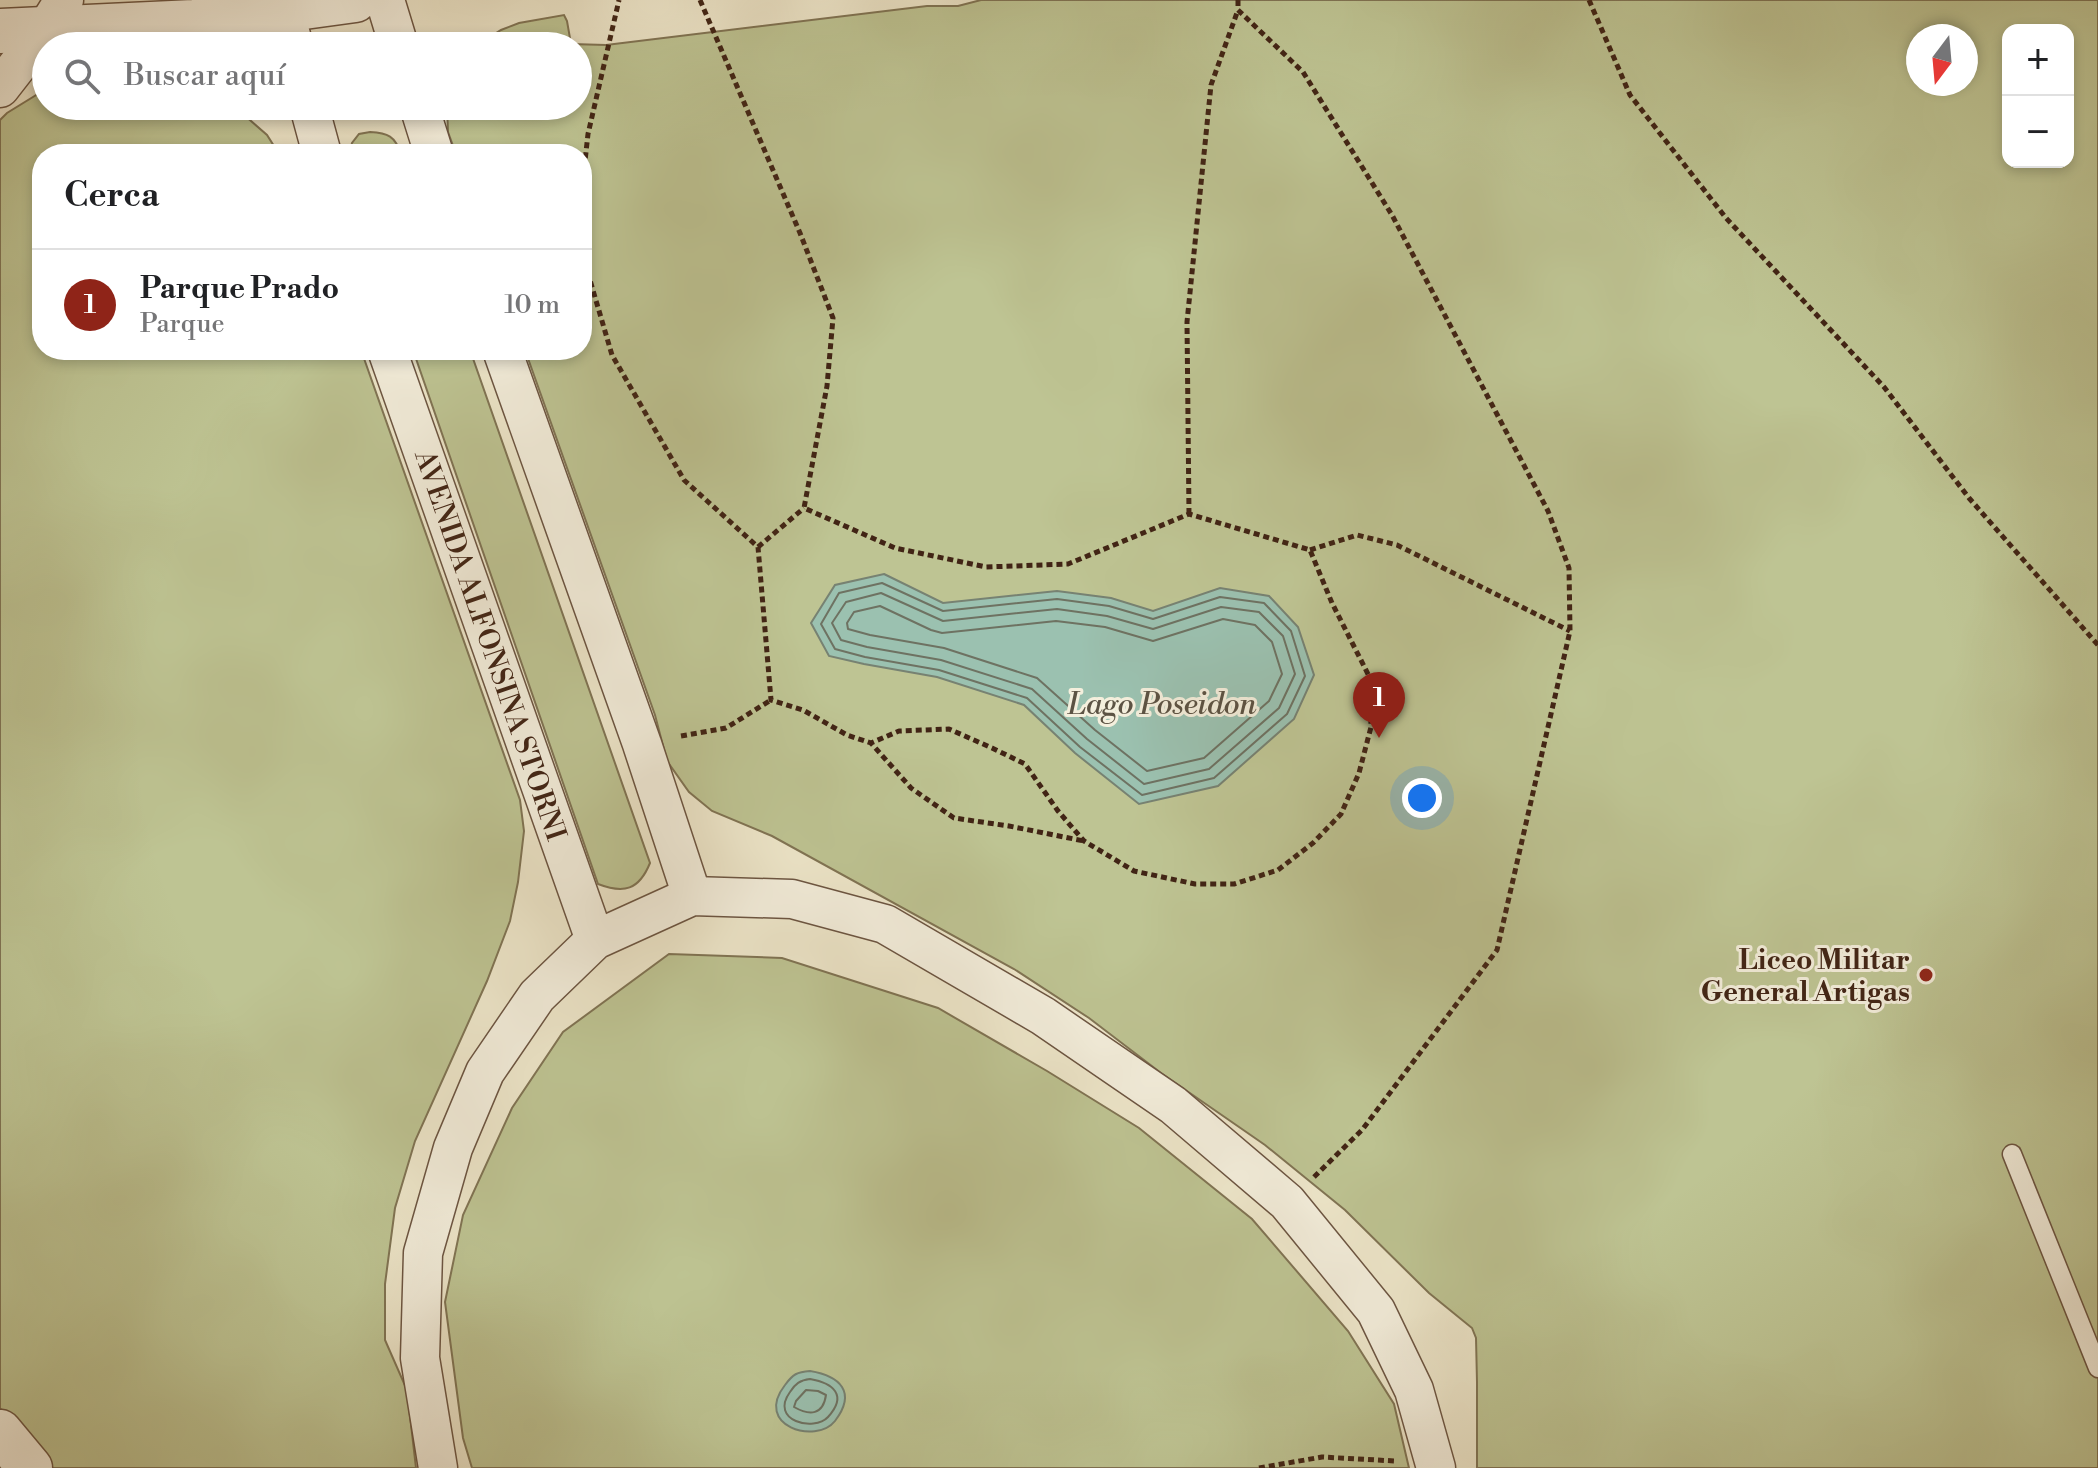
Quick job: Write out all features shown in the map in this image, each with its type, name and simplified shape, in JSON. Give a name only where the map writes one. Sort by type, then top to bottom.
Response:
[{"type":"street","points":[[0,31],[55,14],[194,22],[286,19],[355,0]]},
{"type":"street","points":[[385,0],[395,32]]},
{"type":"street","points":[[42,32],[55,14]]},
{"type":"street","points":[[0,88],[32,45]]},
{"type":"street","points":[[313,120],[319,144]]},
{"type":"street","points":[[423,120],[431,144]]},
{"type":"street","name":"AVENIDA ALFONSINA STORNI","points":[[391,360],[595,940]]},
{"type":"street","points":[[506,360],[642,744],[692,896]]},
{"type":"street","points":[[438,1468],[420,1358],[423,1253],[453,1148],[485,1072],[537,996],[595,940],[692,896],[792,899],[885,924],[1043,1016],[1173,1105],[1287,1202],[1376,1311],[1414,1390],[1436,1465]]},
{"type":"street","points":[[0,1432],[30,1468]]},
{"type":"lane","points":[[2012,1154],[2098,1368]]},
{"type":"path","points":[[592,117],[619,0]]},
{"type":"path","points":[[700,0],[833,318],[827,386],[804,508],[758,547]]},
{"type":"path","points":[[1189,514],[1187,322],[1211,85],[1238,10],[1238,0]]},
{"type":"path","points":[[1589,0],[1630,95],[1726,218],[1884,387],[1969,498],[2098,645]]},
{"type":"path","points":[[1238,10],[1303,72],[1392,215],[1548,511],[1569,568],[1570,631],[1497,950],[1362,1130],[1287,1202]]},
{"type":"path","points":[[587,144],[591,120]]},
{"type":"path","points":[[592,287],[612,355],[684,480],[758,547],[771,700]]},
{"type":"path","points":[[804,508],[895,548],[986,567],[1068,564],[1189,514],[1310,550],[1357,535],[1397,545],[1570,631]]},
{"type":"path","points":[[871,743],[899,731],[949,729],[1025,764],[1084,841],[1134,871],[1195,884],[1234,884],[1278,870],[1313,843],[1341,814],[1359,773],[1371,727],[1370,678],[1332,603],[1310,550]]},
{"type":"path","points":[[642,744],[726,728],[771,700],[803,710],[847,735],[871,743],[911,788],[954,818],[1084,841]]},
{"type":"path","points":[[1259,1468],[1322,1457],[1436,1465]]},
{"type":"shaded area","points":[[981,0],[2098,0],[2098,1468],[1477,1468],[1476,1338],[1472,1328],[1429,1293],[1345,1210],[1265,1145],[1161,1073],[1089,1018],[1014,969],[772,836],[712,811],[689,792],[667,761],[655,715],[529,360],[592,360],[592,144],[452,144],[448,132],[448,120],[592,120],[592,45],[927,6],[958,6]]},
{"type":"shaded area","points":[[564,15],[569,32],[498,32],[519,23]]},
{"type":"shaded area","points":[[32,98],[32,120],[250,120],[267,135],[273,144],[32,144],[32,360],[365,360],[520,800],[524,831],[510,921],[487,981],[415,1141],[395,1208],[385,1284],[385,1340],[407,1390],[416,1468],[48,1468],[0,1408],[0,120]]},
{"type":"shaded area","points":[[382,133],[396,144],[352,144],[359,134]]},
{"type":"shaded area","points":[[416,360],[474,360],[650,863],[641,879],[630,887],[616,889],[598,884]]},
{"type":"shaded area","points":[[669,954],[782,958],[938,1008],[1139,1128],[1252,1219],[1348,1331],[1394,1404],[1409,1468],[472,1468],[463,1438],[445,1302],[463,1215],[512,1108],[563,1032]]},
{"type":"water","name":"Lago Poseidon","points":[[884,574],[943,603],[1057,591],[1111,598],[1153,611],[1220,588],[1269,596],[1298,627],[1314,675],[1294,719],[1218,786],[1139,804],[1075,753],[1024,705],[937,677],[829,656],[811,623],[835,585]]},
{"type":"water","points":[[810,1371],[837,1381],[845,1394],[845,1402],[835,1421],[826,1428],[802,1431],[782,1421],[777,1411],[777,1399],[793,1376]]},
{"type":"place","name":"Parque Prado","points":[[1379,738]]},
{"type":"place","name":"Liceo Militar General Artigas","points":[[1926,975]]}]
